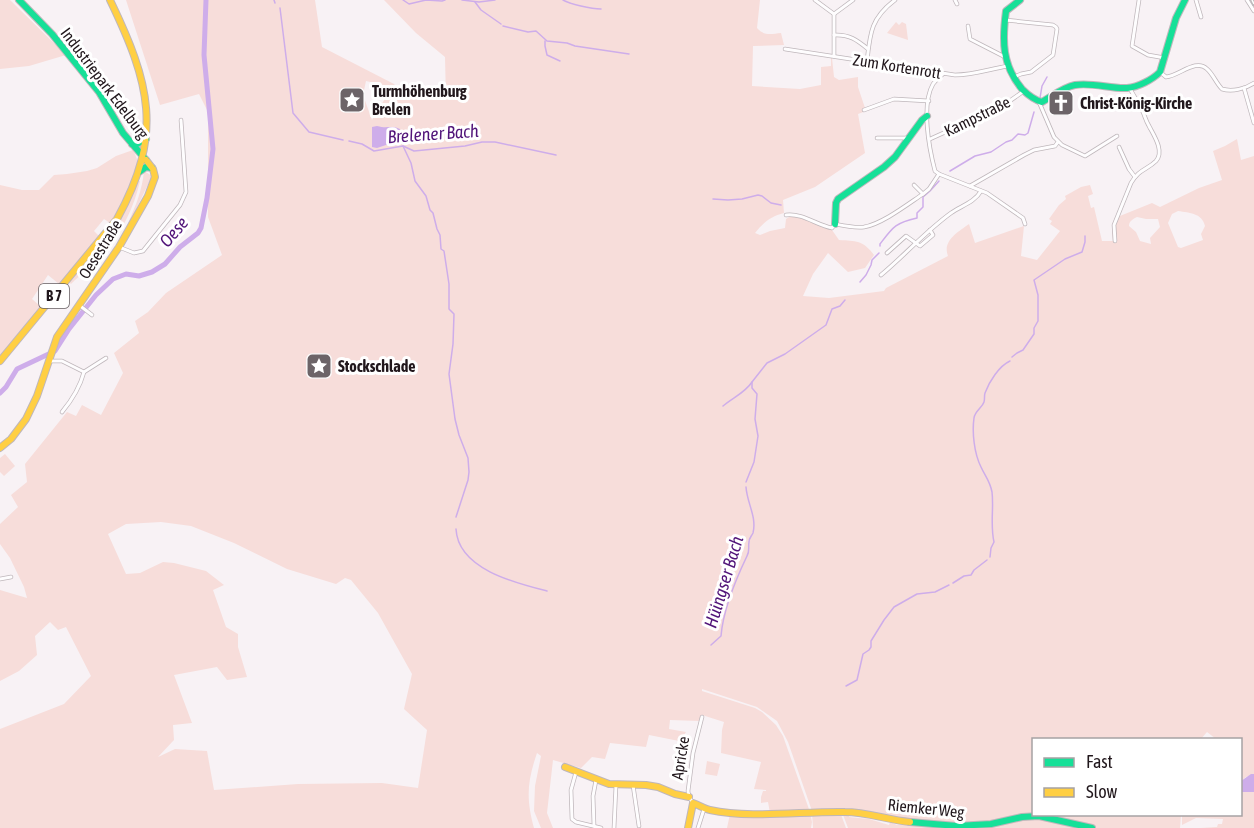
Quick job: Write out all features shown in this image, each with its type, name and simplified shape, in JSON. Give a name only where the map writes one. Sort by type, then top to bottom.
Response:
[{"type":"street","name":"Industriepark Edelburg","points":[[19,0],[62,45],[99,92],[123,133],[143,156]]},
{"type":"street","name":"B 7","points":[[0,361],[117,219],[131,195],[139,172],[147,139],[148,109],[136,57],[110,0]]},
{"type":"street","points":[[815,0],[834,15]]},
{"type":"street","points":[[834,15],[852,0]]},
{"type":"street","points":[[867,61],[870,34],[875,21],[895,0]]},
{"type":"street","points":[[1020,0],[1006,11],[1005,57],[1014,77],[1024,91],[1039,102],[1072,85],[1129,87],[1148,81],[1160,72],[1176,18],[1185,0]]},
{"type":"street","points":[[1139,0],[1132,46],[1148,55],[1165,58]]},
{"type":"street","points":[[1196,0],[1201,17]]},
{"type":"street","points":[[1246,0],[1254,11]]},
{"type":"street","points":[[834,15],[834,56]]},
{"type":"street","points":[[1005,20],[1053,25],[1057,29],[1053,56],[1031,72],[1014,77]]},
{"type":"street","points":[[968,26],[970,39],[1005,57]]},
{"type":"street","points":[[834,35],[852,37],[868,49]]},
{"type":"street","name":"Zum Kortenrott","points":[[785,49],[943,74],[968,75],[986,69],[1008,66]]},
{"type":"street","points":[[1160,72],[1166,77],[1172,76],[1195,65],[1201,65],[1209,71],[1222,89],[1244,88],[1254,82]]},
{"type":"street","points":[[943,74],[934,84],[927,116],[934,169],[939,174],[981,191],[1012,209],[1023,218],[1025,224]]},
{"type":"street","points":[[1115,241],[1114,225],[1135,177],[1156,160],[1159,153],[1154,133],[1129,87]]},
{"type":"street","points":[[1244,88],[1254,123]]},
{"type":"street","name":"Kampstraße","points":[[929,140],[1001,107],[1024,91]]},
{"type":"street","points":[[864,110],[894,99],[929,101]]},
{"type":"street","points":[[1039,102],[1045,120],[1058,142],[1085,156],[1117,136]]},
{"type":"street","points":[[835,224],[838,199],[896,157],[927,116]]},
{"type":"street","points":[[119,247],[134,253],[142,251],[180,205],[186,192],[181,120]]},
{"type":"street","points":[[877,138],[909,138]]},
{"type":"street","points":[[132,144],[147,139]]},
{"type":"street","points":[[970,186],[1034,150],[1055,146],[1058,142]]},
{"type":"street","points":[[1119,147],[1135,177]]},
{"type":"street","points":[[143,156],[152,168]]},
{"type":"street","points":[[139,172],[146,167],[152,168]]},
{"type":"street","name":"Oesestraße","points":[[0,448],[11,439],[26,418],[37,396],[57,337],[83,308],[92,287],[119,247],[152,188],[155,177],[152,168]]},
{"type":"street","points":[[786,215],[811,219],[828,227],[834,227],[835,224],[856,228],[866,227],[876,224],[923,194],[939,174]]},
{"type":"street","points":[[914,185],[923,194]]},
{"type":"street","points":[[881,275],[930,230],[952,212],[975,198],[981,191]]},
{"type":"street","points":[[887,253],[906,236],[916,244]]},
{"type":"street","points":[[83,308],[92,315]]},
{"type":"street","points":[[50,355],[84,372]]},
{"type":"street","points":[[62,412],[81,383],[84,372],[106,358]]},
{"type":"street","points":[[0,579],[11,577]]},
{"type":"street","name":"Apricke","points":[[688,828],[692,759],[702,717]]},
{"type":"street","points":[[565,767],[596,780],[616,785],[658,787],[691,800]]},
{"type":"street","points":[[576,772],[571,790],[573,821],[602,828]]},
{"type":"street","points":[[594,826],[593,796],[596,780]]},
{"type":"street","points":[[614,828],[616,785]]},
{"type":"street","points":[[633,785],[639,826]]},
{"type":"street","name":"Apricke","points":[[691,800],[704,809],[756,815]]},
{"type":"street","points":[[698,828],[704,809]]},
{"type":"street","name":"Riemker Weg","points":[[756,815],[848,812],[896,821],[965,826],[1039,816],[1092,828]]},
{"type":"shaded area","points":[[0,0],[10,0],[66,55],[29,66],[0,69]]},
{"type":"shaded area","points":[[126,0],[315,0],[322,47],[394,84],[398,89],[446,100],[445,57],[416,33],[384,0],[760,0],[757,28],[765,33],[781,33],[784,45],[753,46],[752,86],[800,89],[821,85],[821,67],[831,66],[832,58],[834,77],[839,80],[858,77],[858,87],[866,111],[858,114],[865,153],[815,187],[783,200],[784,213],[768,220],[755,233],[760,235],[785,228],[786,219],[791,216],[811,220],[832,230],[839,240],[855,241],[866,246],[874,255],[865,268],[848,272],[828,253],[813,274],[803,296],[829,298],[884,291],[948,256],[949,241],[969,224],[975,243],[1024,226],[1021,256],[1037,260],[1060,231],[1050,224],[1052,221],[1049,219],[1066,199],[1065,196],[1090,185],[1093,194],[1088,196],[1091,208],[1094,207],[1102,241],[1113,241],[1112,228],[1115,218],[1152,203],[1160,207],[1199,188],[1222,180],[1213,151],[1237,139],[1241,160],[1254,156],[1254,774],[1242,780],[1242,738],[1215,738],[1207,732],[1202,738],[1032,738],[1032,816],[1046,816],[972,825],[897,821],[860,811],[812,811],[788,742],[777,721],[757,707],[702,689],[702,691],[755,708],[776,725],[783,736],[810,812],[770,813],[768,802],[761,803],[763,791],[766,790],[754,789],[761,762],[721,753],[724,722],[702,715],[699,721],[670,720],[669,729],[686,732],[681,735],[679,741],[649,735],[646,747],[610,743],[605,759],[592,757],[581,768],[553,760],[547,813],[553,828],[541,828],[534,811],[535,786],[541,756],[537,753],[529,790],[534,828],[0,828],[0,729],[64,704],[91,676],[66,627],[58,630],[50,622],[35,636],[37,655],[19,671],[0,681],[0,590],[27,598],[10,558],[0,544],[0,524],[18,507],[11,495],[27,482],[25,464],[67,412],[76,416],[82,405],[101,415],[123,373],[114,353],[139,333],[135,321],[148,312],[166,293],[222,255],[208,217],[208,112],[199,94],[160,105]],"holes":[[[366,81],[392,87],[372,120],[363,95]],[[1178,211],[1195,214],[1201,218],[1205,226],[1201,234],[1203,240],[1178,247],[1168,223],[1172,214]],[[1137,217],[1158,219],[1160,227],[1150,238],[1151,244],[1140,241],[1136,232],[1129,226],[1130,221]],[[161,522],[191,526],[234,543],[287,569],[336,584],[345,578],[351,580],[378,613],[412,674],[404,709],[427,730],[418,788],[382,783],[298,784],[214,790],[207,751],[175,749],[158,757],[174,740],[173,725],[192,723],[174,675],[217,667],[227,680],[247,677],[238,647],[238,634],[226,627],[213,590],[224,585],[206,571],[174,563],[163,562],[140,573],[126,574],[108,534],[126,524]]]},
{"type":"shaded area","points":[[896,22],[899,25],[902,22],[906,24],[908,40],[887,33]]},
{"type":"shaded area","points":[[372,127],[400,129],[398,141],[377,148],[372,147]]},
{"type":"shaded area","points":[[133,150],[138,163],[137,170],[132,186],[119,210],[110,223],[104,219],[94,231],[99,236],[59,284],[48,275],[32,299],[40,306],[0,356],[0,185],[22,190],[39,190],[54,175],[97,168],[116,156]]},
{"type":"shaded area","points":[[144,171],[152,176],[129,224],[140,191]]},
{"type":"shaded area","points":[[139,181],[130,211],[121,229],[109,247],[71,284],[69,282],[117,222]]},
{"type":"shaded area","points":[[5,454],[15,466],[4,476],[0,472],[0,458]]},
{"type":"shaded area","points":[[707,761],[720,764],[717,776],[705,774]]},
{"type":"shaded area","points":[[1254,774],[1254,792],[1242,792],[1242,780]]},
{"type":"shaded area","points":[[1242,792],[1254,792],[1254,828],[1201,828],[1217,827],[1218,824],[1222,824],[1223,819],[1196,818],[1182,825],[1182,816],[1242,816]]},
{"type":"shaded area","points":[[840,812],[846,828],[813,828],[812,813],[836,815]]},
{"type":"shaded area","points":[[842,812],[848,812],[849,817],[869,819],[889,825],[890,822],[897,825],[909,823],[962,827],[1033,816],[1089,828],[848,828]]},
{"type":"shaded area","points":[[810,813],[811,828],[727,828],[730,814]]},
{"type":"shaded area","points":[[1046,816],[1181,816],[1180,828],[1094,828]]},
{"type":"waterway","name":"Oese","points":[[0,393],[17,369],[55,351],[96,295],[113,279],[126,274],[139,276],[152,272],[165,264],[201,228],[213,149],[204,55],[206,0]]},
{"type":"waterway","points":[[403,0],[409,4],[426,0],[445,0]]},
{"type":"waterway","points":[[462,0],[479,2],[495,0]]},
{"type":"waterway","points":[[563,0],[601,9]]},
{"type":"waterway","points":[[475,2],[481,10],[501,24]]},
{"type":"waterway","name":"Brelener Bach","points":[[280,8],[293,113],[309,132],[343,140]]},
{"type":"waterway","points":[[503,26],[528,32],[536,31],[547,41],[629,54]]},
{"type":"waterway","points":[[545,41],[547,55],[560,61]]},
{"type":"waterway","name":"Hüingser Bach","points":[[1040,98],[1042,86],[1047,77]]},
{"type":"waterway","name":"Hüingser Bach","points":[[950,171],[975,156],[991,152],[1018,134],[1028,133],[1034,112]]},
{"type":"waterway","name":"Brelener Bach","points":[[349,141],[362,144],[374,151],[403,146],[414,151],[495,142],[556,155]]},
{"type":"waterway","points":[[403,146],[411,163],[415,181],[426,196],[440,235],[449,284],[449,309],[454,314],[449,374],[455,419],[468,458],[469,472],[456,517]]},
{"type":"waterway","name":"Hüingser Bach","points":[[880,246],[895,226],[917,218],[917,213],[923,207],[923,197],[939,181]]},
{"type":"waterway","points":[[713,199],[742,199],[758,195],[771,203],[781,205]]},
{"type":"waterway","points":[[1012,357],[1023,350],[1034,334],[1038,321],[1038,295],[1034,280],[1065,259],[1082,252],[1085,236]]},
{"type":"waterway","name":"Hüingser Bach","points":[[860,282],[866,275],[872,260],[879,253]]},
{"type":"waterway","name":"Hüingser Bach","points":[[746,482],[754,462],[758,436],[755,419],[757,394],[752,388],[752,382],[767,363],[785,354],[826,325],[832,309],[840,306],[845,300]]},
{"type":"waterway","points":[[990,557],[994,542],[992,492],[977,455],[973,436],[974,418],[983,404],[985,393],[992,379],[998,370],[1010,361]]},
{"type":"waterway","name":"Hüingser Bach","points":[[723,406],[752,382]]},
{"type":"waterway","name":"Hüingser Bach","points":[[711,645],[721,636],[727,606],[748,554],[749,539],[753,533],[754,521],[746,487]]},
{"type":"waterway","points":[[456,529],[459,543],[477,564],[520,584],[547,591]]},
{"type":"waterway","points":[[953,583],[964,576],[971,575],[987,560]]},
{"type":"waterway","points":[[846,686],[857,680],[863,654],[871,647],[871,641],[894,607],[917,594],[935,592],[949,585]]},
{"type":"railway","points":[[1252,0],[1254,4]]},
{"type":"traffic: fast","points":[[19,0],[52,34],[99,92],[123,133],[146,160]]},
{"type":"traffic: fast","points":[[1020,0],[1006,11],[1004,43],[1007,62],[1022,89],[1031,97],[1042,102],[1075,85],[1127,88],[1140,85],[1153,78],[1160,72],[1176,18],[1185,0]]},
{"type":"traffic: fast","points":[[835,224],[838,199],[895,157],[927,116]]},
{"type":"traffic: fast","points":[[132,144],[146,139]]},
{"type":"traffic: fast","points":[[139,172],[146,167],[152,168]]},
{"type":"traffic: fast","points":[[910,822],[957,826],[991,824],[1022,817],[1039,816],[1092,828]]},
{"type":"traffic: slow","points":[[0,361],[117,219],[132,189],[141,161],[146,134],[146,109],[142,83],[135,57],[110,0]]},
{"type":"traffic: slow","points":[[0,448],[11,439],[26,419],[37,396],[57,337],[119,247],[148,196],[155,177],[153,169],[146,160]]},
{"type":"traffic: slow","points":[[565,767],[609,784],[646,785],[689,797]]},
{"type":"traffic: slow","points":[[688,828],[693,803],[726,813],[853,812],[910,822]]},
{"type":"place","name":"Turmhöhenburg Brelen","points":[[352,100]]},
{"type":"place","name":"Christ-König-Kirche","points":[[1061,103]]},
{"type":"place","name":"Stockschlade","points":[[319,366]]}]
